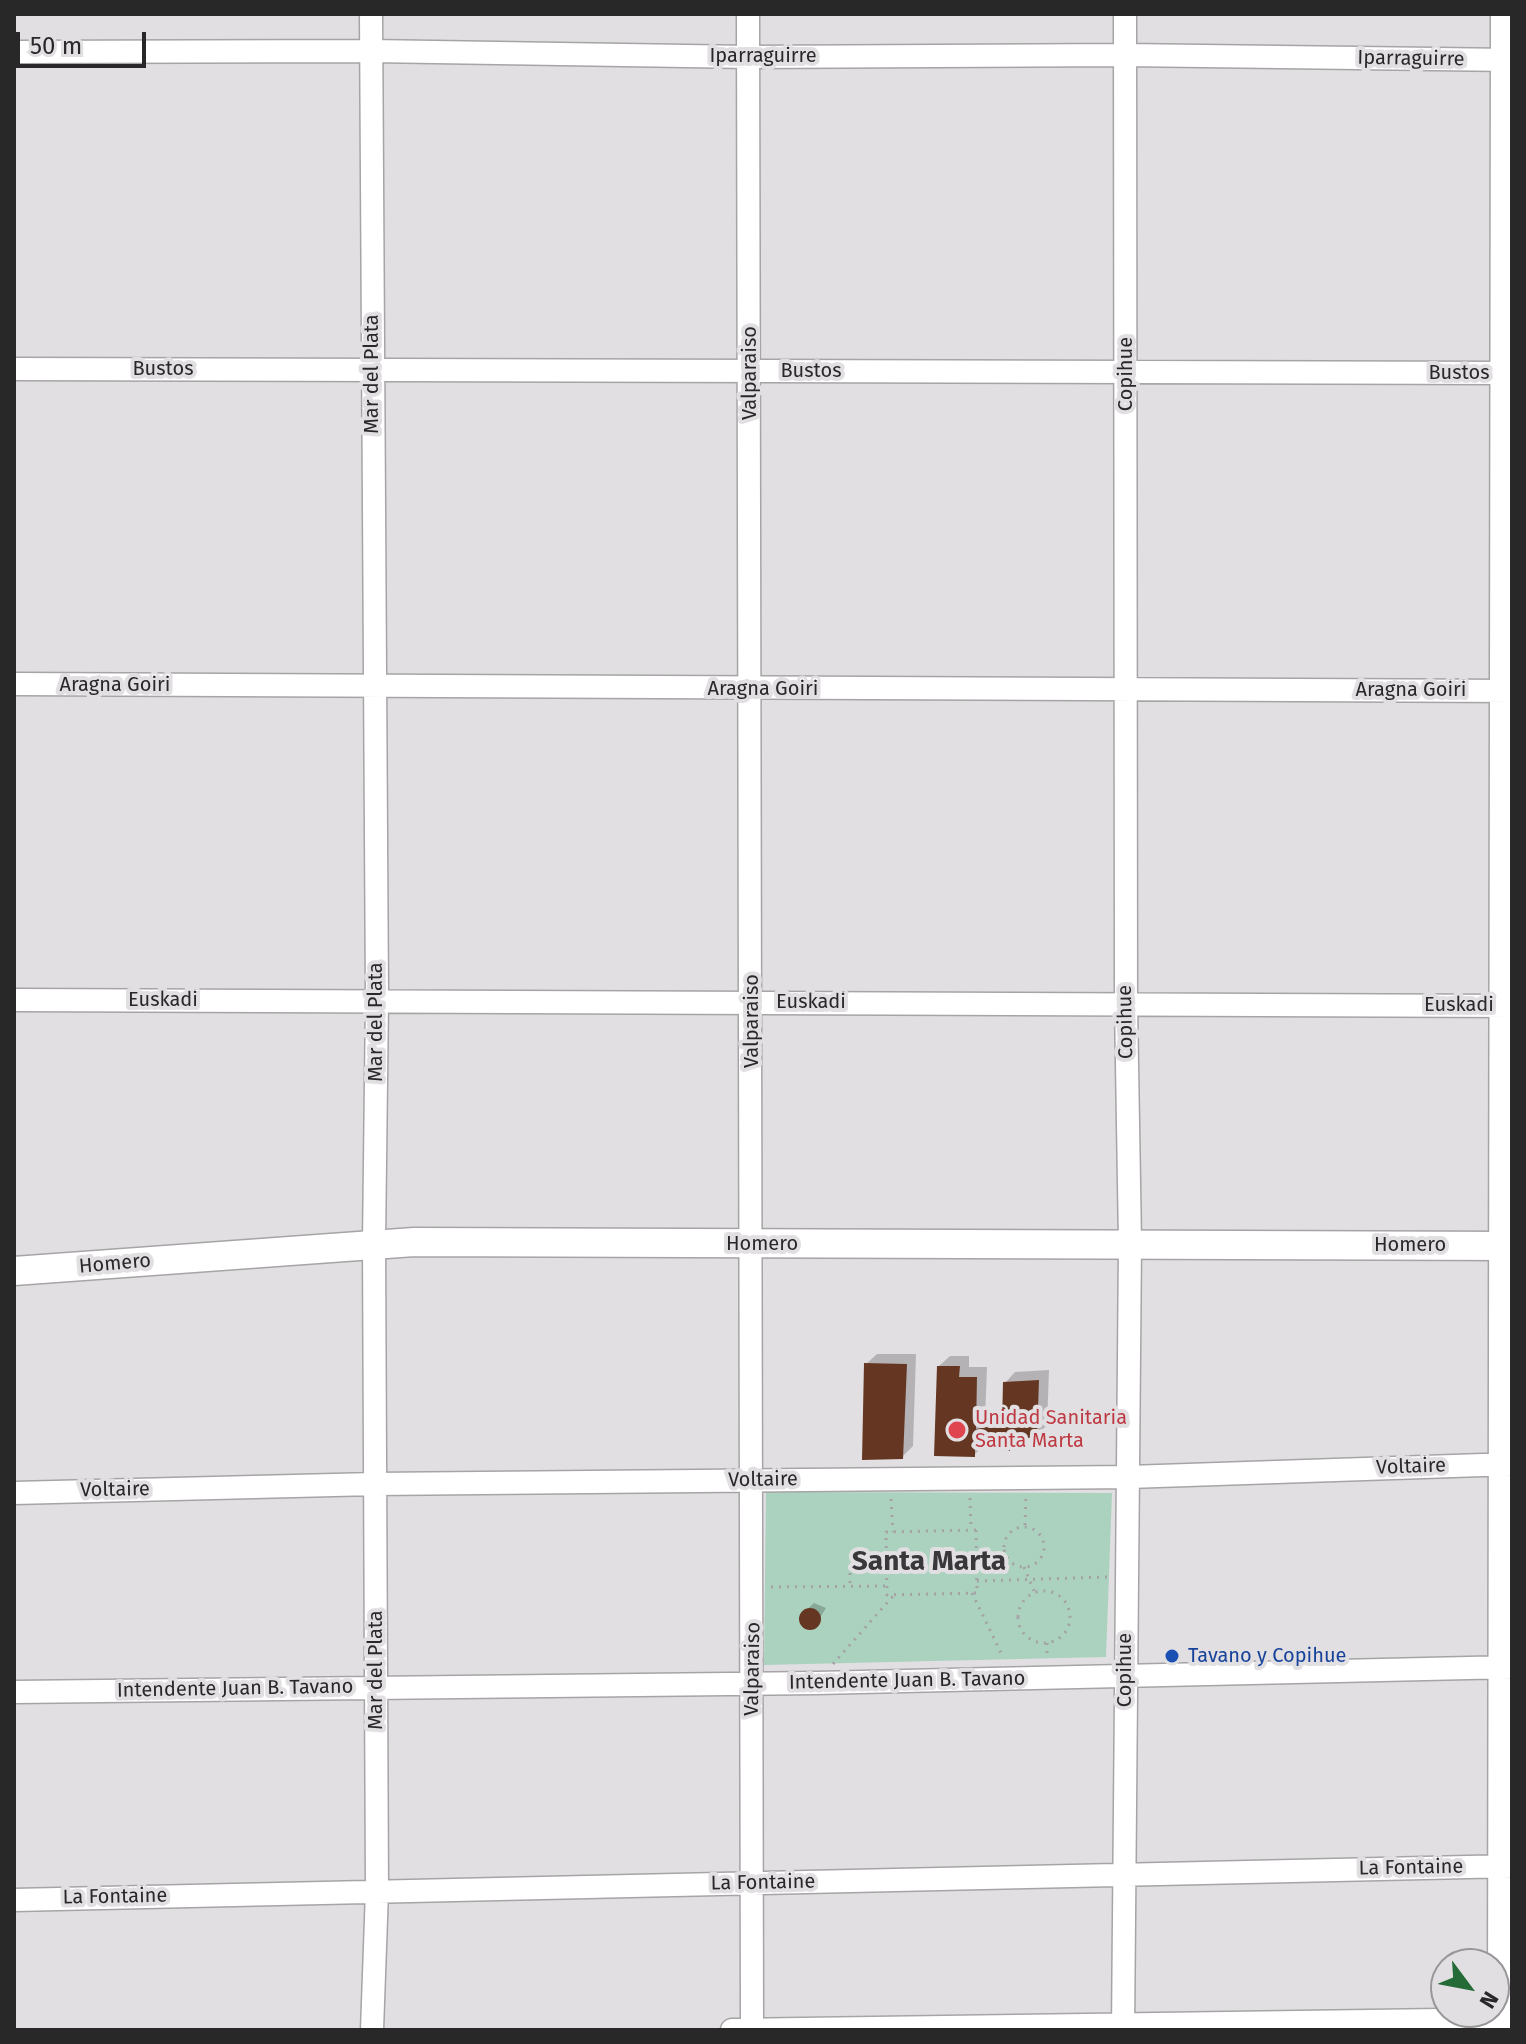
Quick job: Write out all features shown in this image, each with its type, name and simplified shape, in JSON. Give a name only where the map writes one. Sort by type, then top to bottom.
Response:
[{"type":"main road","name":"Homero","points":[[14,1271],[374,1243],[1507,1246]]},
{"type":"street","name":"Mar del Plata","points":[[371,14],[377,999],[374,1243],[377,1891],[372,2030]]},
{"type":"street","name":"Valparaiso","points":[[742,2029],[751,1883],[754,1587],[748,14]]},
{"type":"street","name":"Copihue","points":[[1124,2028],[1125,1577],[1129,1477],[1130,1243],[1126,1004],[1125,14]]},
{"type":"street","points":[[1502,14],[1507,60],[1505,1948]]},
{"type":"street","name":"Iparraguirre","points":[[14,52],[371,51],[749,57],[1125,55],[1507,60]]},
{"type":"street","name":"Bustos","points":[[14,369],[1507,374]]},
{"type":"street","name":"Aragna Goiri","points":[[14,684],[750,690],[1128,688],[1506,691]]},
{"type":"street","name":"Euskadi","points":[[14,1000],[377,999],[1506,1006]]},
{"type":"street","name":"Voltaire","points":[[14,1493],[374,1484],[1129,1477],[1507,1464]]},
{"type":"street","name":"Intendente Juan B. Tavano","points":[[14,1692],[817,1683],[1506,1667]]},
{"type":"street","name":"La Fontaine","points":[[14,1900],[1505,1866]]},
{"type":"street","points":[[742,2029],[1124,2028],[1430,2021]]},
{"type":"path","points":[[891,1477],[893,1532]]},
{"type":"path","points":[[970,1477],[971,1530]]},
{"type":"path","points":[[1025,1525],[1027,1477]]},
{"type":"path","points":[[1025,1525],[1040,1531],[1046,1547],[1037,1565],[1024,1567],[1008,1561],[1004,1547],[1011,1530],[1025,1525]]},
{"type":"path","points":[[971,1530],[976,1530],[977,1593],[887,1595],[886,1532],[971,1530]]},
{"type":"path","points":[[850,1565],[850,1586]]},
{"type":"path","points":[[1024,1567],[1035,1593]]},
{"type":"path","points":[[977,1581],[1125,1577]]},
{"type":"path","points":[[754,1587],[887,1586]]},
{"type":"path","points":[[1044,1589],[1063,1597],[1070,1615],[1064,1634],[1042,1645],[1025,1636],[1016,1615],[1025,1598],[1035,1593],[1044,1589]]},
{"type":"path","points":[[972,1593],[1014,1679]]},
{"type":"path","points":[[817,1683],[894,1595]]},
{"type":"green space","points":[[766,1492],[1112,1493],[1106,1657],[764,1665]]},
{"type":"building","points":[[864,1363],[907,1364],[903,1459],[862,1460]]},
{"type":"building","points":[[937,1366],[960,1366],[959,1377],[977,1377],[976,1429],[1002,1424],[1003,1382],[1039,1380],[1037,1438],[1010,1438],[1010,1451],[975,1447],[975,1457],[934,1456]]},
{"type":"building","points":[[810,1608],[818,1611],[821,1619],[818,1627],[810,1630],[802,1627],[799,1619],[802,1611]]},
{"type":"place","name":"Unidad Sanitaria Santa Marta","points":[[957,1430]]},
{"type":"place","name":"Tavano y Copihue","points":[[1172,1656]]},
{"type":"district","name":"Santa Marta","points":[[929,1562]]}]
